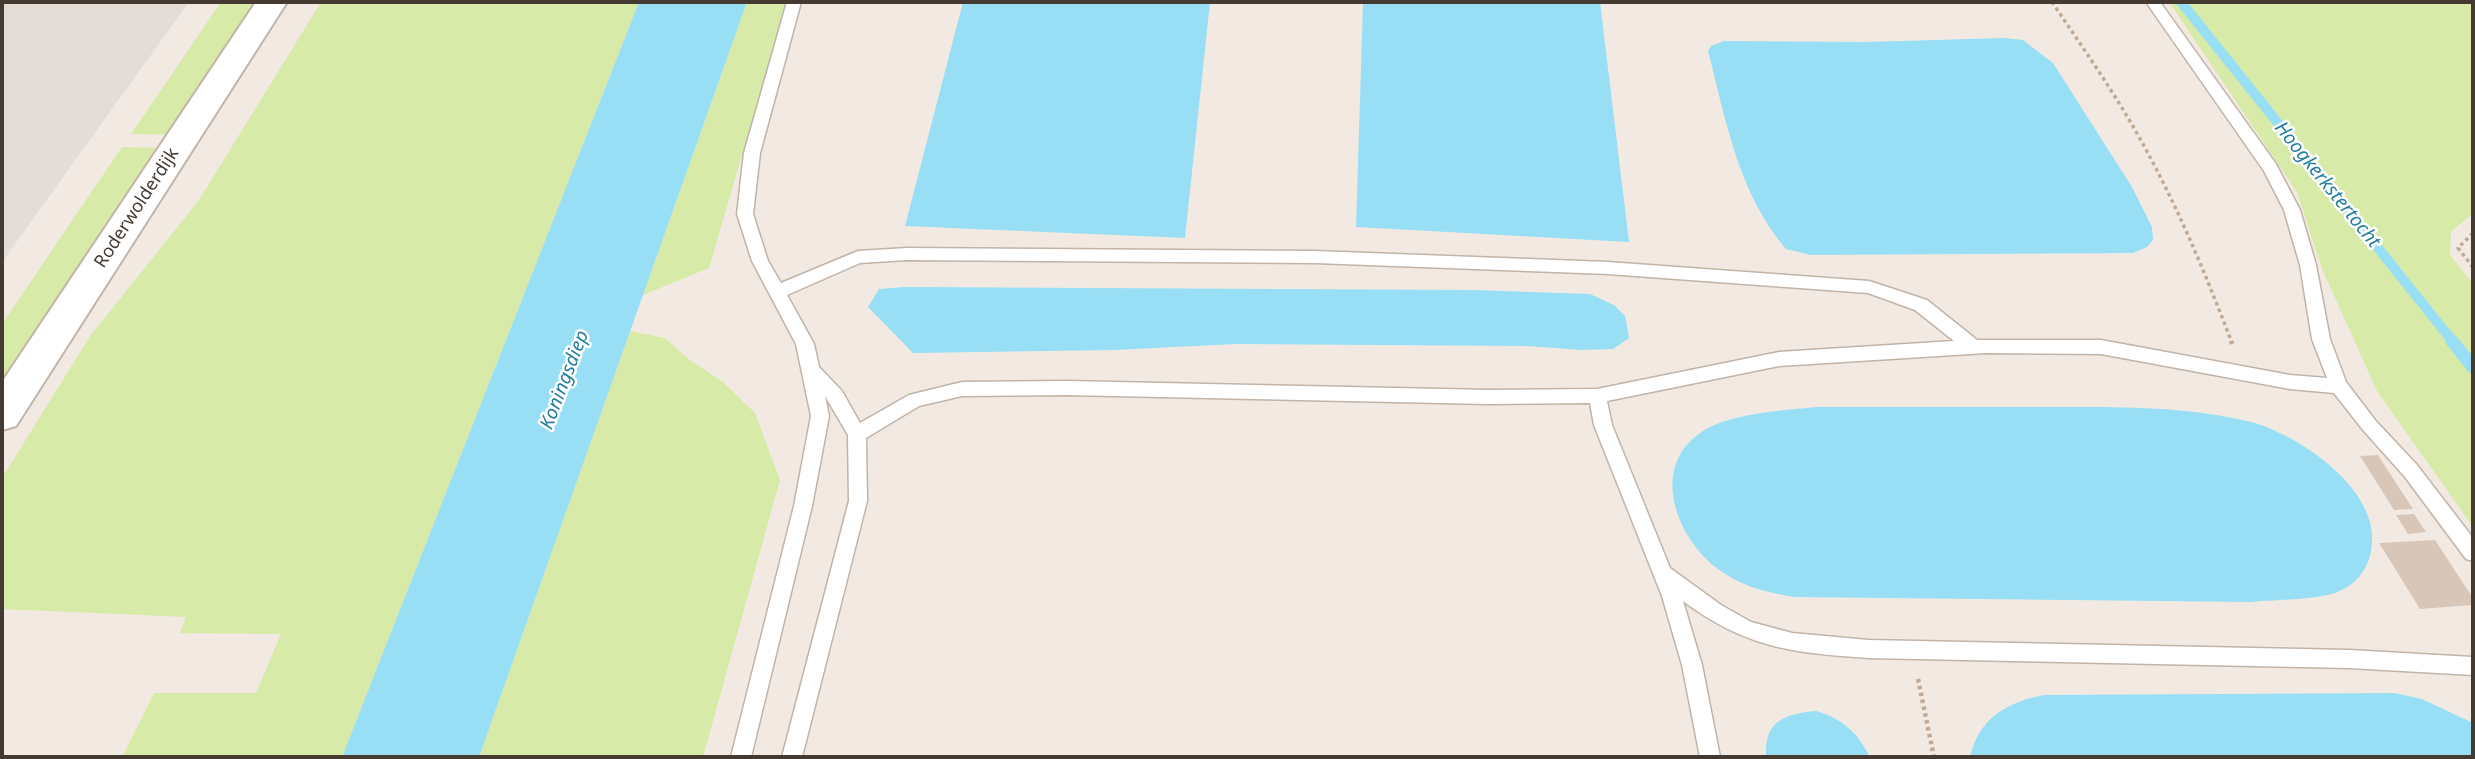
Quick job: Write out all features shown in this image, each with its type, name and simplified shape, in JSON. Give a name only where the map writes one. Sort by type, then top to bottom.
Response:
[{"type":"street","name":"Roderwolderdijk","points":[[2,414],[272,2]]},
{"type":"lane","points":[[741,757],[803,506],[820,416],[805,344],[760,261],[745,214],[752,153],[794,2]]},
{"type":"lane","points":[[2153,2],[2270,168],[2292,210],[2308,265],[2321,339],[2339,386],[2368,425],[2411,471],[2473,553]]},
{"type":"lane","points":[[777,292],[858,257],[907,254],[1315,257],[1608,268],[1869,287],[1921,305],[1974,347]]},
{"type":"lane","points":[[857,434],[915,400],[962,389],[1067,387],[1488,397],[1597,396],[1780,359],[1974,347],[2101,347],[2242,371],[2290,383],[2339,386]]},
{"type":"lane","points":[[792,757],[858,500],[857,434],[836,396],[810,370]]},
{"type":"lane","points":[[1597,396],[1603,425],[1672,596],[1692,665],[1710,757]]},
{"type":"lane","points":[[1662,573],[1713,610],[1747,629],[1793,643],[1911,650],[2349,659],[2473,666]]},
{"type":"path","points":[[2052,2],[2115,95],[2159,174],[2210,283],[2242,371]]},
{"type":"path","points":[[2473,233],[2458,248],[2473,267]]},
{"type":"path","points":[[1911,650],[1934,757]]},
{"type":"shaded area","points":[[2,2],[189,2],[2,262]]},
{"type":"green space","points":[[221,2],[260,2],[173,135],[131,134]]},
{"type":"green space","points":[[321,2],[639,2],[342,757],[122,757],[154,693],[256,693],[281,634],[180,633],[186,617],[2,609],[2,478],[90,336],[199,200]]},
{"type":"green space","points":[[747,2],[787,2],[709,268],[643,295]]},
{"type":"green space","points":[[2169,2],[2473,2],[2473,213],[2451,232],[2450,255],[2473,284],[2473,527],[2377,391],[2322,269],[2297,192]]},
{"type":"green space","points":[[122,147],[164,148],[2,396],[2,324]]},
{"type":"green space","points":[[630,331],[665,338],[690,360],[723,382],[755,413],[780,480],[703,757],[479,757]]},
{"type":"water","name":"Koningsdiep","points":[[639,2],[747,2],[479,757],[342,757]]},
{"type":"water","points":[[963,2],[1210,2],[1185,238],[905,226]]},
{"type":"water","points":[[1363,2],[1600,2],[1629,242],[1356,227]]},
{"type":"water","points":[[2005,38],[2023,40],[2053,63],[2132,187],[2152,227],[2153,240],[2147,247],[2133,253],[1811,255],[1786,249],[1756,204],[1745,180],[1721,103],[1708,51],[1711,46],[1724,41],[1865,42]]},
{"type":"water","points":[[879,289],[1473,290],[1590,294],[1614,305],[1625,316],[1629,338],[1613,349],[1582,350],[1526,346],[1236,344],[1115,350],[913,353],[868,307]]},
{"type":"water","points":[[1818,407],[2146,408],[2199,412],[2251,422],[2292,439],[2314,453],[2352,488],[2365,508],[2372,529],[2370,557],[2358,578],[2335,593],[2312,598],[2251,602],[1795,597],[1767,592],[1724,573],[1693,544],[1675,505],[1672,484],[1676,464],[1686,446],[1703,431],[1715,425],[1759,413]]},
{"type":"water","points":[[2394,693],[2422,699],[2473,723],[2473,757],[1970,757],[1980,732],[1996,714],[2018,702],[2044,695]]},
{"type":"water","points":[[1816,711],[1834,718],[1848,728],[1860,740],[1870,757],[1766,757],[1768,735],[1778,722],[1794,714]]},
{"type":"building","points":[[2378,455],[2413,509],[2394,510],[2360,456]]},
{"type":"building","points":[[2414,514],[2426,532],[2408,534],[2396,515]]},
{"type":"building","points":[[2435,540],[2473,598],[2473,605],[2420,609],[2379,543]]},
{"type":"waterway","name":"Hoogkerkstertocht","points":[[2181,2],[2454,343]]},
{"type":"waterway","name":"Hoogkerkstertocht","points":[[2452,341],[2473,367]]}]
